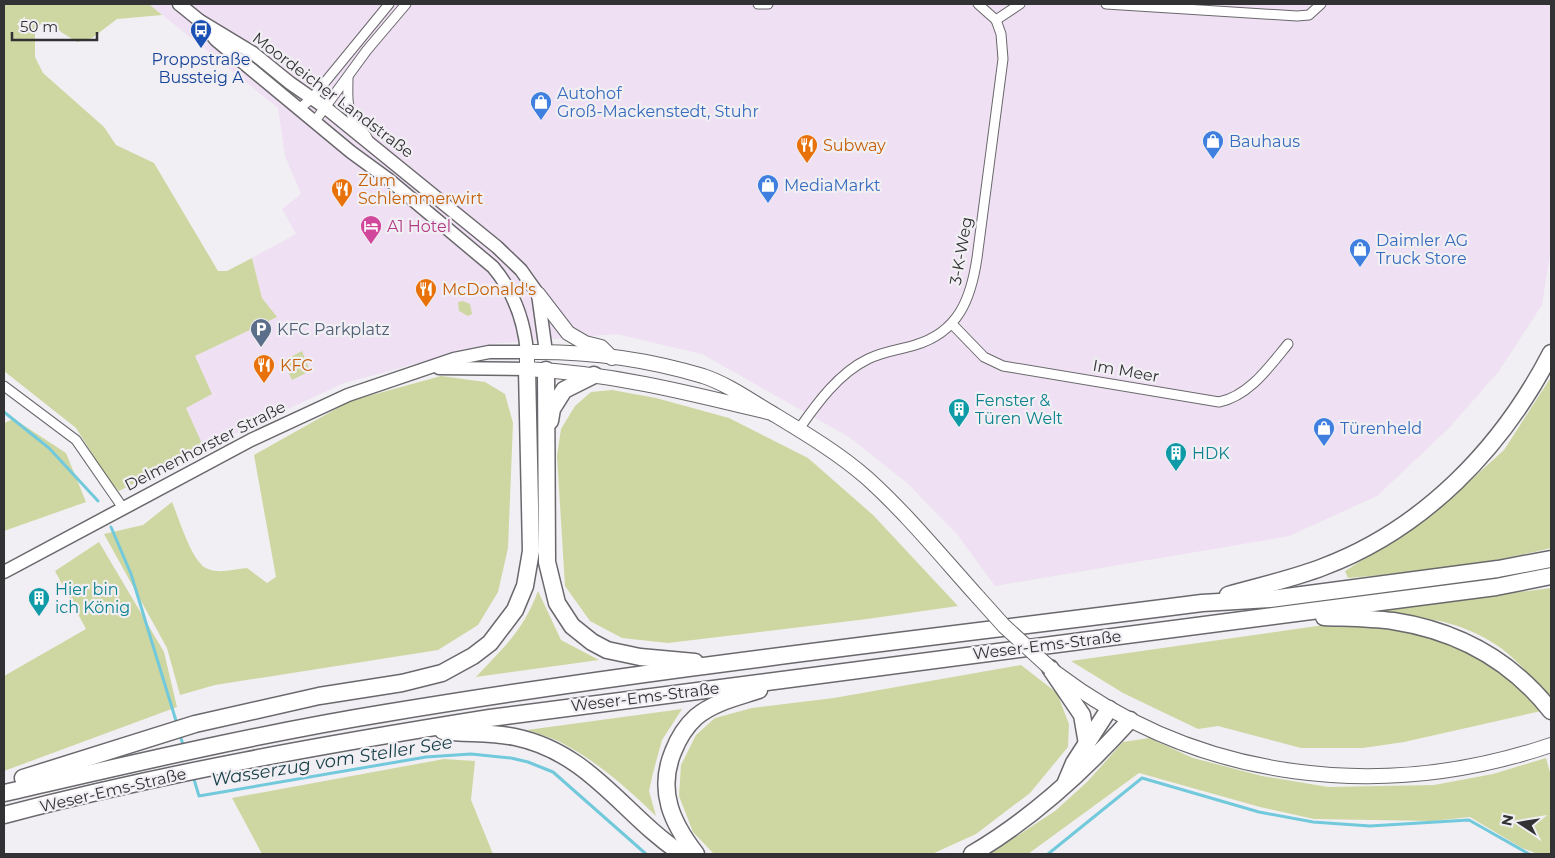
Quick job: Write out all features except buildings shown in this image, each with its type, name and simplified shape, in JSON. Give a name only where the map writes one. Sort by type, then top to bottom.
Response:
[{"type":"highway","points":[[1202,604],[1322,568],[1361,550],[1431,505],[1488,450],[1535,385],[1551,353]]},
{"type":"highway","points":[[4,784],[195,724],[319,696],[402,683],[442,673],[473,656],[490,643],[515,610],[525,586],[531,551],[528,369]]},
{"type":"highway","points":[[546,370],[547,562],[557,603],[572,626],[592,642],[607,650],[625,655],[725,665]]},
{"type":"highway","points":[[546,427],[551,419],[552,409],[564,390],[594,375]]},
{"type":"highway","points":[[1202,604],[1270,599],[1498,569],[1551,558]]},
{"type":"highway","points":[[1292,614],[1496,587],[1551,576]]},
{"type":"highway","name":"Weser-Ems-Straße","points":[[4,793],[201,748],[403,710],[604,680],[1202,604]]},
{"type":"highway","points":[[1292,614],[1391,621],[1445,634],[1471,644],[1505,664],[1524,679],[1551,711]]},
{"type":"highway","name":"Weser-Ems-Straße","points":[[4,815],[205,769],[423,729],[560,708],[1292,614]]},
{"type":"highway","points":[[1050,668],[1082,714],[1087,744]]},
{"type":"highway","points":[[696,854],[678,830],[665,795],[666,774],[678,740],[698,716],[714,706],[797,677]]},
{"type":"highway","points":[[1065,786],[1074,763],[1109,709]]},
{"type":"highway","points":[[972,854],[1004,835],[1044,806],[1084,769],[1130,720]]},
{"type":"highway","points":[[423,729],[464,734],[502,734],[554,750],[586,769],[682,854]]},
{"type":"main road","name":"Moordeicher Landstraße","points":[[179,4],[200,21],[253,53],[326,108],[497,247],[521,270],[538,294],[546,352],[546,370]]},
{"type":"main road","name":"Moordeicher Landstraße","points":[[200,21],[216,40],[316,121],[351,152],[388,178],[493,267],[507,283],[522,318],[528,369]]},
{"type":"main road","points":[[538,294],[568,333],[585,343],[601,347],[612,358]]},
{"type":"main road","name":"Delmenhorster Straße","points":[[4,572],[122,508],[281,426],[348,395],[454,359],[489,352],[546,352],[612,358],[704,377],[732,389],[799,429],[858,472],[895,505],[1004,626],[1050,668],[1109,709],[1130,720]]},
{"type":"main road","name":"Delmenhorster Straße","points":[[429,368],[528,369],[594,375],[670,387],[772,413]]},
{"type":"main road","points":[[1130,720],[1189,745],[1252,763],[1307,773],[1352,777],[1399,777],[1488,764],[1551,745]]},
{"type":"street","points":[[299,109],[312,98],[389,4]]},
{"type":"street","points":[[316,121],[367,50],[403,7],[407,11],[413,4]]},
{"type":"street","points":[[758,4],[768,4]]},
{"type":"street","points":[[978,4],[996,20],[1020,4]]},
{"type":"street","points":[[1106,4],[1296,16],[1308,16],[1321,4]]},
{"type":"street","name":"3-K-Weg","points":[[799,429],[822,398],[850,370],[885,352],[916,345],[934,337],[952,324],[966,304],[973,284],[976,266],[1003,59],[1002,34],[996,20]]},
{"type":"street","points":[[348,76],[348,102],[354,120],[367,133],[369,142]]},
{"type":"street","name":"Im Meer","points":[[952,324],[984,357],[1004,366],[1219,402],[1239,396],[1266,371],[1288,344]]},
{"type":"street","points":[[4,386],[76,440],[122,508]]},
{"type":"shaded area","points":[[149,4],[1551,4],[1551,247],[1542,305],[1499,371],[1449,428],[1377,496],[1289,536],[995,586],[957,534],[906,482],[849,437],[702,354],[617,334],[489,344],[344,383],[204,448],[186,408],[195,356],[276,317],[262,298],[252,258],[296,234],[282,209],[301,194],[285,156],[278,108]]},
{"type":"green space","points":[[4,4],[149,4],[162,15],[117,19],[92,38],[77,42],[61,32],[52,22],[42,22],[35,33],[35,57],[43,73],[104,127],[116,145],[154,163],[218,271],[227,271],[252,258],[262,298],[277,317],[195,356],[212,394],[186,408],[204,448],[119,491],[108,479],[76,428],[4,371]]},
{"type":"green space","points":[[463,301],[470,304],[472,314],[468,316],[459,311],[458,302]]},
{"type":"green space","points":[[302,351],[310,371],[292,380],[283,361]]},
{"type":"green space","points":[[441,376],[485,382],[505,394],[513,423],[508,548],[498,592],[478,625],[438,650],[215,685],[180,695],[167,648],[104,534],[143,525],[172,502],[191,550],[202,565],[217,571],[247,568],[267,583],[276,577],[254,455],[350,401]]},
{"type":"green space","points":[[1551,377],[1551,548],[1501,559],[1450,567],[1348,578],[1345,571],[1430,517],[1504,450]]},
{"type":"green space","points":[[612,390],[656,398],[729,418],[808,458],[873,515],[958,606],[668,643],[622,638],[590,621],[565,586],[557,456],[561,429],[575,406],[591,392]]},
{"type":"green space","points":[[14,419],[66,453],[86,502],[4,531],[4,423]]},
{"type":"green space","points":[[99,542],[164,652],[177,707],[4,771],[4,676],[86,629],[55,571]]},
{"type":"green space","points":[[1551,588],[1551,698],[1507,653],[1475,633],[1444,622],[1428,619],[1395,614],[1361,612]]},
{"type":"green space","points":[[538,591],[561,640],[599,660],[476,677],[512,638],[526,617]]},
{"type":"green space","points":[[1366,624],[1409,630],[1478,656],[1512,681],[1541,711],[1404,742],[1363,748],[1301,748],[1218,726],[1198,729],[1123,693],[1071,661],[1324,625]]},
{"type":"green space","points":[[1021,665],[1057,693],[1069,724],[1068,747],[1030,793],[976,834],[932,854],[714,854],[693,832],[679,796],[681,765],[696,735],[715,718],[752,708],[834,698]]},
{"type":"green space","points":[[682,709],[662,740],[653,773],[649,791],[656,816],[623,785],[586,757],[556,740],[527,730]]},
{"type":"green space","points":[[1149,738],[1193,758],[1262,776],[1328,787],[1434,785],[1493,774],[1546,758],[1551,776],[1551,854],[1538,854],[1522,848],[1470,817],[1433,821],[1314,819],[1260,807],[1139,773],[1028,854],[990,854],[1055,811],[1087,782],[1123,742]]},
{"type":"green space","points":[[444,759],[475,761],[471,800],[493,854],[262,854],[232,798]]},
{"type":"waterway","points":[[4,412],[49,448],[98,501]]},
{"type":"waterway","points":[[111,527],[131,574],[177,724]]},
{"type":"waterway","points":[[180,735],[184,748]]},
{"type":"waterway","name":"Wasserzug vom Steller See","points":[[193,776],[199,796],[426,757],[471,754],[511,758],[528,762],[553,772],[646,854]]},
{"type":"waterway","points":[[1048,854],[1142,778],[1259,812],[1313,822],[1370,826],[1469,820],[1529,854]]},
{"type":"place","name":"Proppstraße Bussteig A","points":[[201,49]]},
{"type":"place","name":"Autohof Groß-Mackenstedt, Stuhr","points":[[541,121]]},
{"type":"place","name":"Bauhaus","points":[[1213,160]]},
{"type":"place","name":"Subway","points":[[807,164]]},
{"type":"place","name":"MediaMarkt","points":[[768,204]]},
{"type":"place","name":"Zum Schlemmerwirt","points":[[342,208]]},
{"type":"place","name":"A1 Hotel","points":[[371,245]]},
{"type":"place","name":"Daimler AG Truck Store","points":[[1360,268]]},
{"type":"place","name":"McDonald's","points":[[426,308]]},
{"type":"place","name":"KFC Parkplatz","points":[[261,348]]},
{"type":"place","name":"KFC","points":[[264,384]]},
{"type":"place","name":"Fenster & Türen Welt","points":[[959,428]]},
{"type":"place","name":"Türenheld","points":[[1324,447]]},
{"type":"place","name":"HDK","points":[[1176,472]]},
{"type":"place","name":"Hier bin ich König","points":[[39,617]]}]
